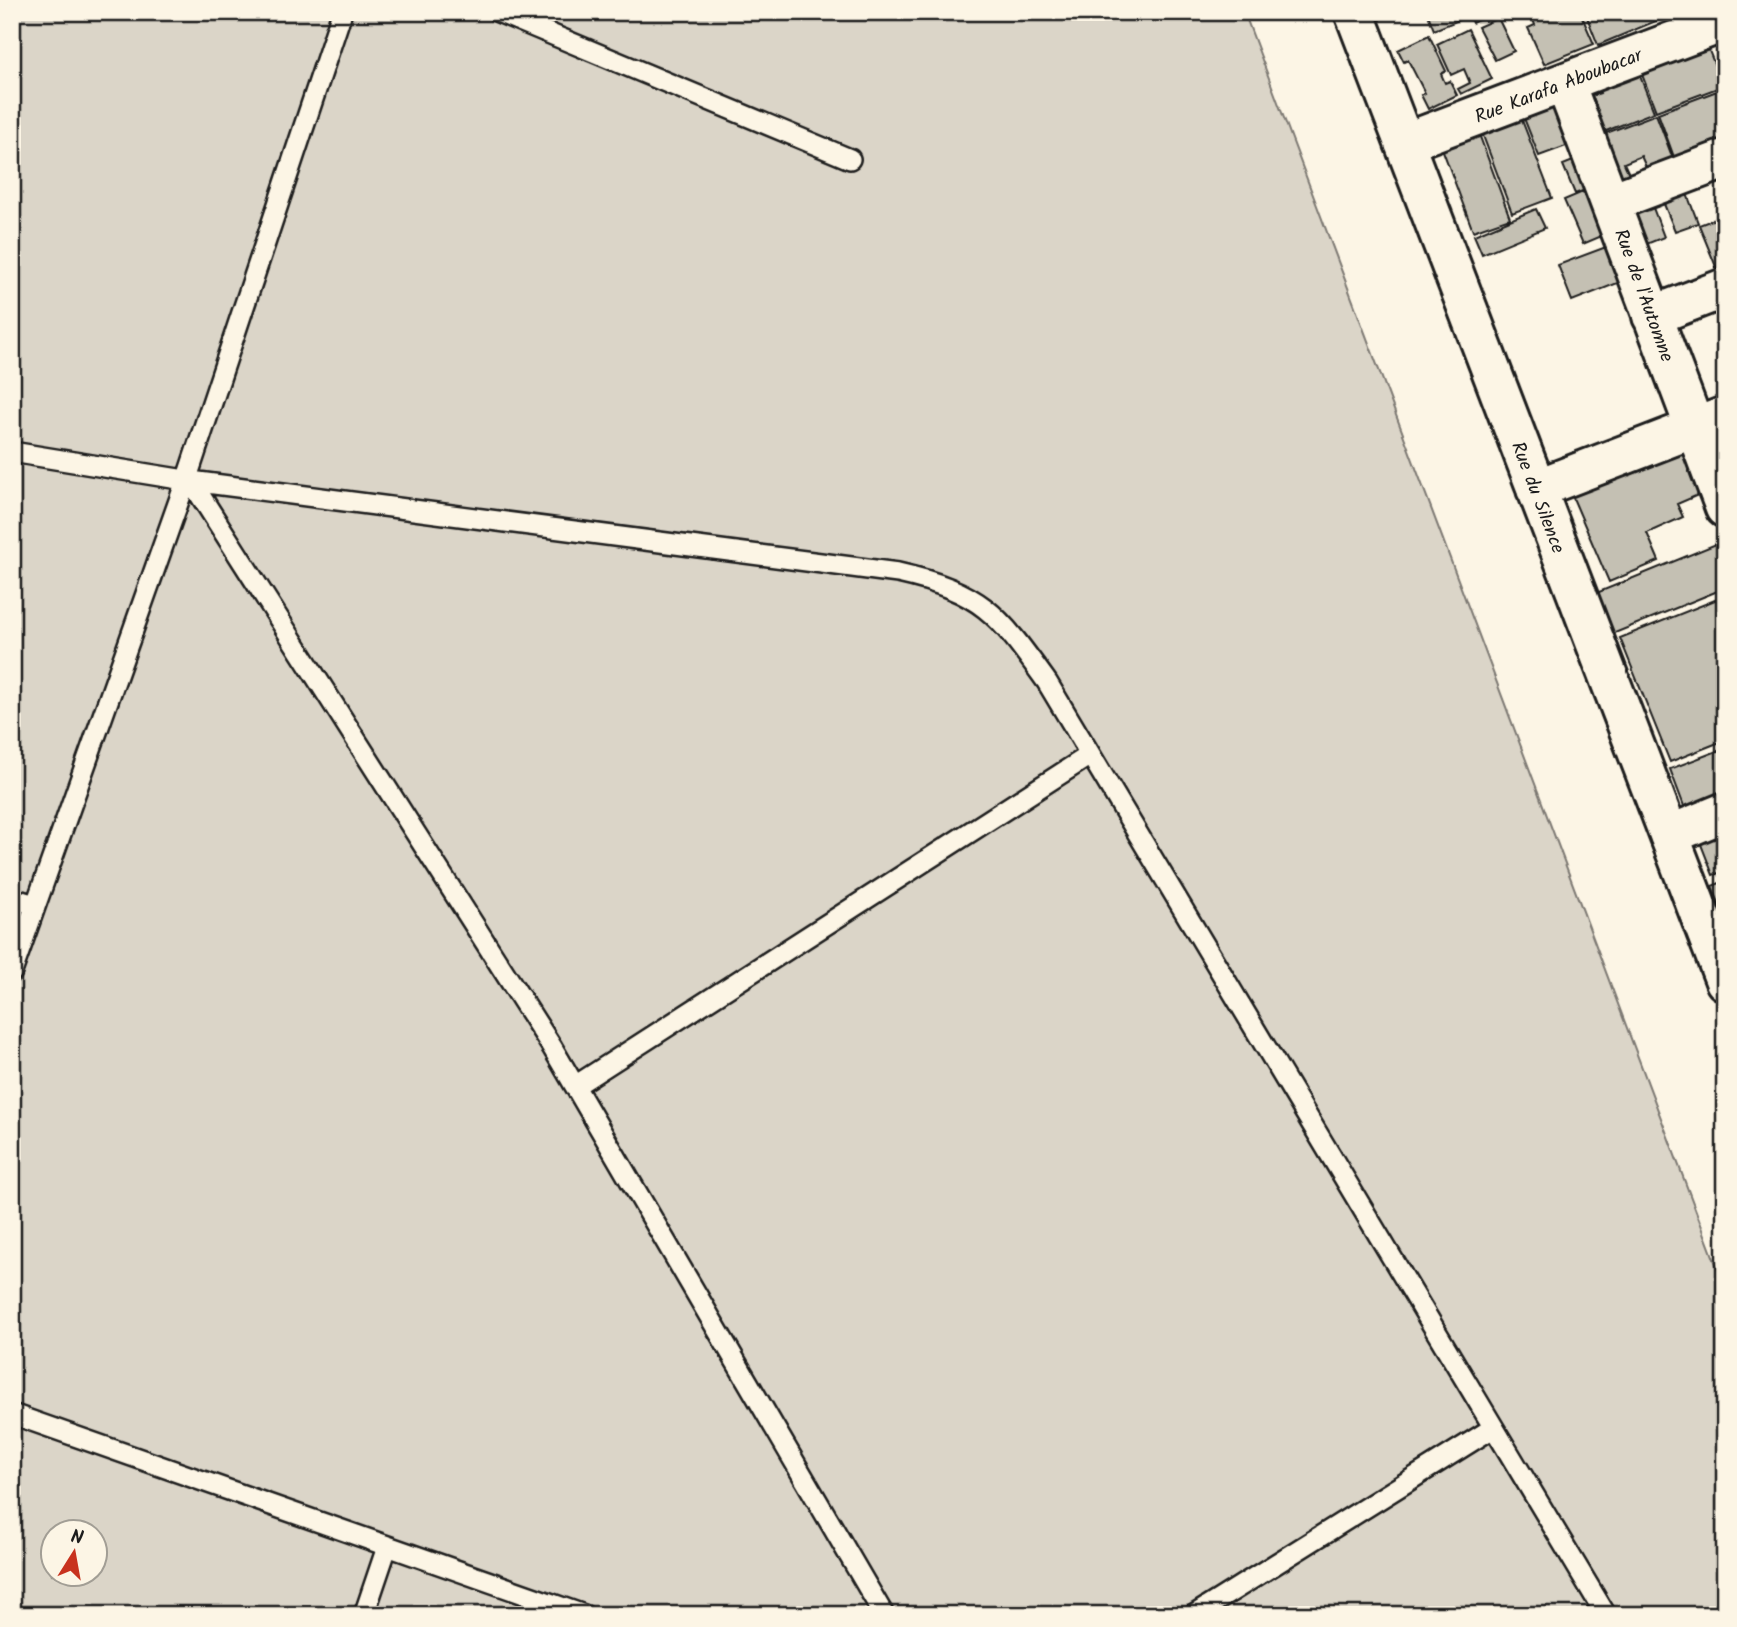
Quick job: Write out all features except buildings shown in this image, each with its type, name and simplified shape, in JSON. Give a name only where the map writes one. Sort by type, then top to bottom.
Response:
[{"type":"street","name":"Rue du Silence","points":[[1354,12],[1725,981]]},
{"type":"street","name":"Rue Karafa Aboubacar","points":[[1404,143],[1711,27]]},
{"type":"street","name":"Rue de l'Automne","points":[[1565,83],[1652,316],[1710,421],[1725,508]]},
{"type":"street","points":[[1611,202],[1725,159]]},
{"type":"street","points":[[1652,316],[1725,288]]},
{"type":"street","points":[[1536,489],[1710,421]]},
{"type":"street","points":[[1669,835],[1725,812]]},
{"type":"lane","points":[[12,972],[189,480],[342,12]]},
{"type":"lane","points":[[498,12],[850,159]]},
{"type":"lane","points":[[12,452],[189,480],[898,573],[935,581],[978,600],[1009,629],[1047,682],[1606,1615]]},
{"type":"lane","points":[[189,480],[575,1086],[884,1615]]},
{"type":"lane","points":[[575,1086],[1090,755]]},
{"type":"lane","points":[[12,898],[35,905]]},
{"type":"lane","points":[[12,1413],[584,1615]]},
{"type":"lane","points":[[1194,1615],[1493,1428]]},
{"type":"lane","points":[[364,1615],[387,1546]]},
{"type":"shaded area","points":[[12,12],[1244,12],[1725,1288],[1725,1615],[12,1615]]}]
